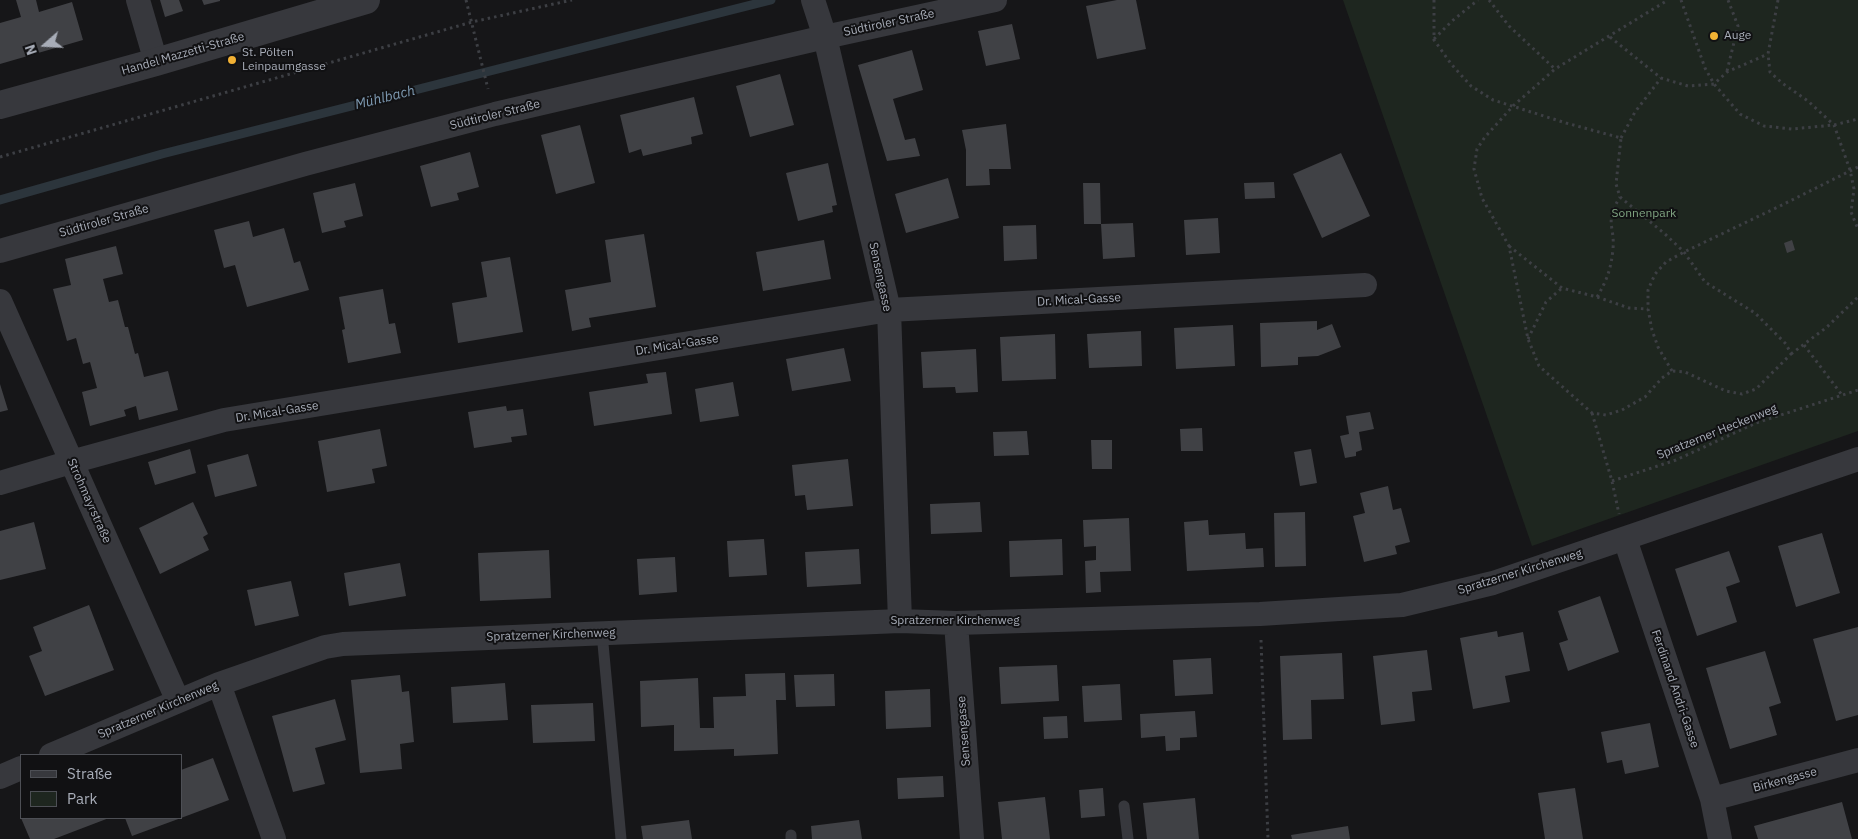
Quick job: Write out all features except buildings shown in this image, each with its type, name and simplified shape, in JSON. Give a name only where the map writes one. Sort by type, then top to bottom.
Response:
[{"type":"street","points":[[138,0],[156,62]]},
{"type":"street","name":"Handel Mazzetti-Straße","points":[[0,105],[156,62],[366,0]]},
{"type":"street","name":"Südtiroler Straße","points":[[0,251],[305,164],[495,114],[819,17],[995,0]]},
{"type":"street","name":"Sensengasse","points":[[819,17],[889,310],[900,621]]},
{"type":"street","name":"Dr. Mical-Gasse","points":[[0,483],[224,420],[889,310],[1365,285]]},
{"type":"street","name":"Strohmayrstraße","points":[[0,301],[178,701]]},
{"type":"street","name":"Spratzerner Kirchenweg","points":[[53,754],[219,684],[334,645],[900,621],[956,623],[1260,614],[1402,605],[1493,583],[1625,540],[1858,459]]},
{"type":"street","name":"Ferdinand Andri-Gasse","points":[[1625,540],[1712,799],[1720,839]]},
{"type":"street","name":"Sensengasse","points":[[956,623],[972,839]]},
{"type":"street","points":[[219,684],[274,839]]},
{"type":"street","name":"Birkengasse","points":[[1712,799],[1858,760]]},
{"type":"street","points":[[0,777],[20,768]]},
{"type":"lane","points":[[602,633],[621,839]]},
{"type":"lane","points":[[1124,806],[1128,839]]},
{"type":"path","points":[[466,0],[495,114]]},
{"type":"path","points":[[0,157],[472,22],[572,0]]},
{"type":"path","points":[[1434,0],[1434,40],[1452,65],[1471,86],[1493,100],[1621,138]]},
{"type":"path","points":[[1434,40],[1452,21],[1478,0]]},
{"type":"path","points":[[1489,0],[1510,26],[1555,69]]},
{"type":"path","points":[[1625,540],[1612,481],[1592,413],[1539,366],[1528,339],[1509,246],[1482,198],[1474,169],[1477,149],[1485,137],[1513,106],[1555,69],[1668,0]]},
{"type":"path","points":[[1681,0],[1704,68],[1714,84],[1740,114],[1764,126],[1792,129],[1834,125],[1858,119]]},
{"type":"path","points":[[1727,72],[1738,26],[1728,0]]},
{"type":"path","points":[[1778,0],[1768,54],[1770,72],[1808,101],[1834,125],[1850,170],[1854,189],[1851,212],[1858,229]]},
{"type":"path","points":[[1610,37],[1662,78],[1688,86],[1714,84],[1727,72],[1768,54]]},
{"type":"path","points":[[1662,78],[1635,112],[1621,138],[1616,184],[1620,197],[1684,252],[1705,282],[1755,313],[1786,344],[1791,354]]},
{"type":"path","points":[[1672,371],[1655,338],[1648,309],[1648,290],[1655,274],[1666,262],[1684,252],[1858,167]]},
{"type":"path","points":[[1597,297],[1608,277],[1613,248],[1610,221],[1614,207],[1620,197]]},
{"type":"path","points":[[1509,246],[1562,288],[1629,308],[1648,309]]},
{"type":"path","points":[[1528,339],[1546,302],[1562,288]]},
{"type":"path","points":[[1592,413],[1606,415],[1622,410],[1645,397],[1662,378],[1672,371],[1685,372],[1726,391],[1742,394],[1756,389],[1791,354],[1827,327],[1858,297]]},
{"type":"path","points":[[1804,345],[1842,395]]},
{"type":"path","name":"Spratzerner Heckenweg","points":[[1612,481],[1676,460],[1756,423],[1858,390]]},
{"type":"path","points":[[1260,614],[1268,839]]},
{"type":"green space","name":"Sonnenpark","points":[[1343,0],[1858,0],[1858,431],[1532,546]]},
{"type":"waterway","name":"Mühlbach","points":[[0,200],[162,154],[771,0]]},
{"type":"place","name":"Auge","points":[[1714,36]]},
{"type":"place","name":"St. Pölten Leinpaumgasse","points":[[232,60]]}]
